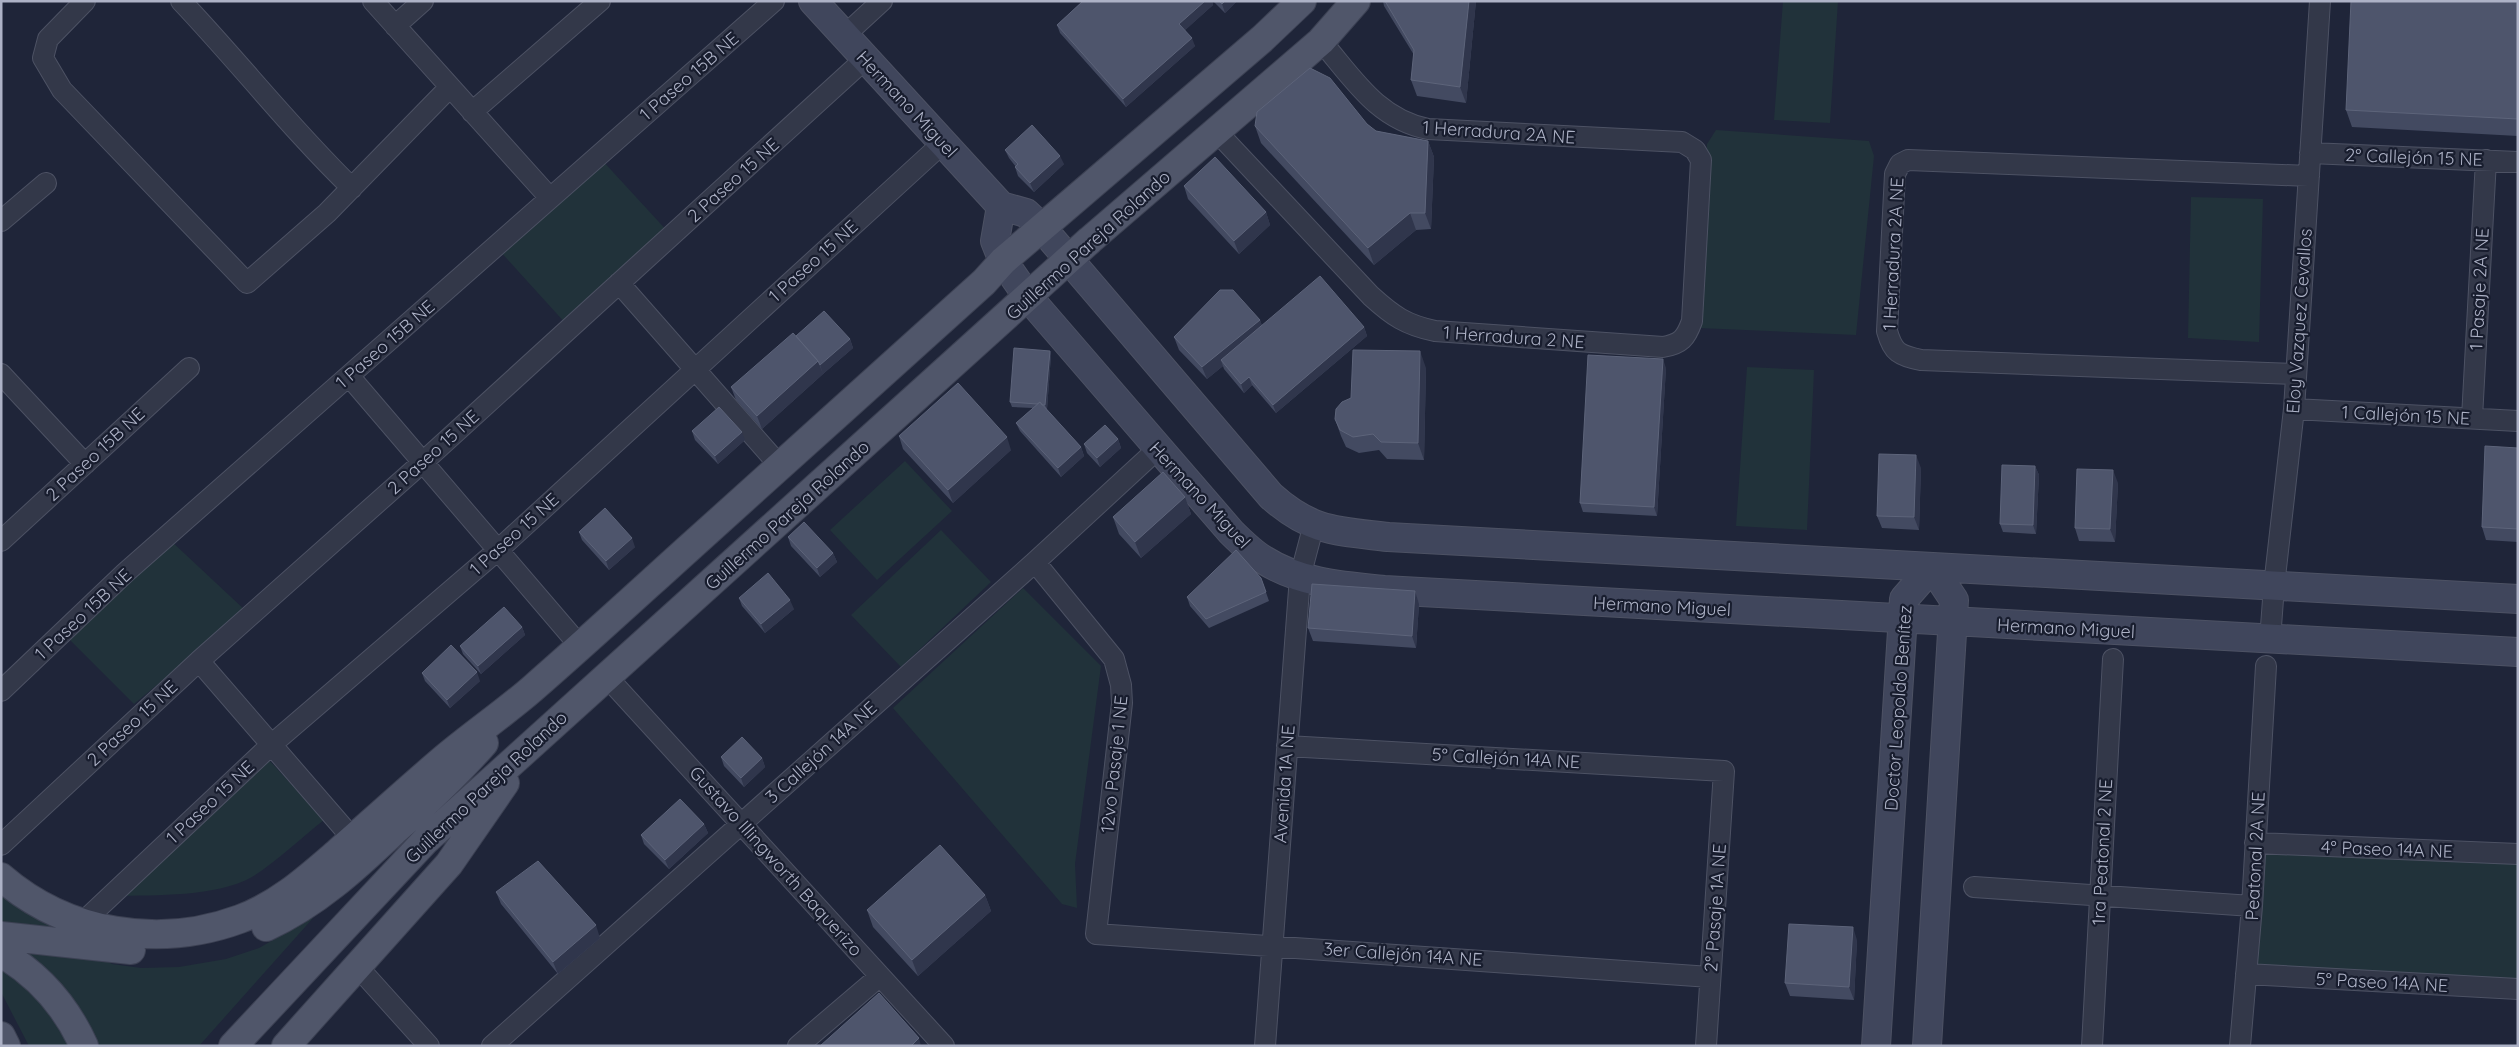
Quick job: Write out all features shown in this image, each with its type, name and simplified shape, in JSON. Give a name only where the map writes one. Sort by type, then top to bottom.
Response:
[{"type":"main road","points":[[1,877],[34,901],[82,923],[96,928],[132,934],[163,934],[205,930],[240,919],[272,905],[300,885],[353,840],[442,760],[530,690],[984,282],[1003,261],[1262,39],[1302,1]]},
{"type":"main road","name":"Guillermo Pareja Rolando","points":[[233,1046],[426,840],[1028,297],[1321,41],[1356,1]]},
{"type":"main road","points":[[1,936],[154,952],[198,948],[268,926],[332,887],[456,775],[530,690]]},
{"type":"main road","points":[[286,1046],[449,864],[503,785],[558,721]]},
{"type":"main road","points":[[1,953],[20,964],[45,986],[64,1008],[84,1046]]},
{"type":"main road","points":[[1,1036],[6,1046]]},
{"type":"street","points":[[85,1],[48,39],[43,58],[62,90],[247,283],[327,213],[449,88]]},
{"type":"street","points":[[182,1],[232,55],[318,155],[352,188]]},
{"type":"street","points":[[373,1],[449,88],[550,198]]},
{"type":"street","points":[[395,26],[423,1]]},
{"type":"street","points":[[472,112],[600,1]]},
{"type":"street","name":"1 Paseo 15B NE","points":[[1,691],[125,573],[774,1]]},
{"type":"street","name":"Hermano Miguel","points":[[813,1],[865,60],[944,142],[1001,206],[995,241],[1003,261],[1028,297],[1231,532],[1263,560],[1300,577],[1326,583],[1384,590],[2270,640],[2518,652]]},
{"type":"street","points":[[844,36],[882,1]]},
{"type":"street","name":"Eloy Vazquez Cevallos","points":[[2270,640],[2274,586],[2294,409],[2320,1]]},
{"type":"street","name":"1 Herradura 2A NE","points":[[1321,41],[1380,109],[1409,125],[1428,129],[1682,142]]},
{"type":"street","name":"2 Paseo 15 NE","points":[[1,845],[199,661],[423,462],[865,60]]},
{"type":"street","name":"1 Herradura 2 NE","points":[[1217,132],[1371,296],[1391,314],[1411,326],[1435,331],[1663,347],[1677,344],[1687,336],[1692,321],[1701,160],[1695,150],[1682,142]]},
{"type":"street","name":"1 Paseo 15 NE","points":[[82,923],[271,745],[498,550],[944,142]]},
{"type":"street","name":"2° Callejón 15 NE","points":[[2310,153],[2518,162]]},
{"type":"street","name":"1 Herradura 2A NE","points":[[2296,374],[1921,360],[1902,356],[1891,346],[1887,331],[1895,174],[1900,164],[1908,160],[2309,176]]},
{"type":"street","name":"1 Pasaje 2A NE","points":[[2472,418],[2486,160]]},
{"type":"street","points":[[1,221],[46,183]]},
{"type":"street","points":[[1001,206],[1026,214],[1042,228],[1271,496],[1293,515],[1330,529],[1388,537],[2518,599]]},
{"type":"street","points":[[619,283],[696,368],[780,466]]},
{"type":"street","name":"2 Paseo 15B NE","points":[[1,541],[189,368]]},
{"type":"street","points":[[349,376],[580,646]]},
{"type":"street","points":[[2,377],[85,464]]},
{"type":"street","name":"1 Callejón 15 NE","points":[[2294,409],[2518,420]]},
{"type":"street","name":"3 Callejón 14A NE","points":[[492,1046],[1149,457]]},
{"type":"street","name":"Avenida 1A NE","points":[[1265,1046],[1300,577],[1314,524]]},
{"type":"street","name":"12vo Pasaje 1 NE","points":[[1034,562],[1114,659],[1121,685],[1122,703],[1096,934]]},
{"type":"street","points":[[1927,1046],[1954,600],[1932,567]]},
{"type":"street","name":"Doctor Leopoldo Benítez","points":[[1876,1046],[1904,599],[1932,567]]},
{"type":"street","name":"1ra Peatonal 2 NE","points":[[2092,1046],[2113,659]]},
{"type":"street","points":[[199,661],[353,840]]},
{"type":"street","name":"Peatonal 2A NE","points":[[2240,1046],[2252,906],[2266,666]]},
{"type":"street","name":"Gustavo Illingworth Baquerizo","points":[[606,677],[742,823],[944,1046]]},
{"type":"street","name":"5° Callejón 14A NE","points":[[1287,746],[1724,770]]},
{"type":"street","name":"2° Pasaje 1A NE","points":[[1706,1046],[1724,770]]},
{"type":"street","name":"4° Paseo 14A NE","points":[[2255,843],[2518,854]]},
{"type":"street","points":[[1974,887],[2252,906]]},
{"type":"street","name":"3er Callejón 14A NE","points":[[1096,934],[1710,977]]},
{"type":"street","points":[[357,966],[429,1046]]},
{"type":"street","name":"5° Paseo 14A NE","points":[[2246,974],[2518,989]]},
{"type":"street","points":[[798,1046],[880,976]]},
{"type":"shaded area","points":[[1783,1],[1838,1],[1830,123],[1774,120]]},
{"type":"shaded area","points":[[1716,130],[1869,141],[1874,156],[1856,335],[1699,328],[1707,144]]},
{"type":"shaded area","points":[[601,159],[670,234],[567,325],[498,249]]},
{"type":"shaded area","points":[[2191,197],[2263,199],[2259,342],[2188,338]]},
{"type":"shaded area","points":[[1747,367],[1814,370],[1807,530],[1736,526]]},
{"type":"shaded area","points":[[905,461],[952,511],[877,580],[830,530]]},
{"type":"shaded area","points":[[941,530],[991,582],[901,667],[851,615]]},
{"type":"shaded area","points":[[170,540],[246,611],[134,704],[66,636]]},
{"type":"shaded area","points":[[1023,588],[1101,666],[1075,864],[1077,908],[1062,904],[893,708]]},
{"type":"shaded area","points":[[268,759],[324,820],[270,865],[238,884],[186,894],[116,896]]},
{"type":"shaded area","points":[[2258,842],[2518,854],[2518,980],[2257,965]]},
{"type":"shaded area","points":[[1,891],[32,914],[112,964],[141,968],[179,967],[226,959],[259,948],[314,917],[199,1046],[29,1046],[1,992]]},
{"type":"building","points":[[1083,1],[1205,1],[1179,24],[1192,38],[1123,99],[1057,25]]},
{"type":"building","points":[[1385,1],[1469,1],[1460,87],[1411,80],[1414,50]]},
{"type":"building","points":[[2351,1],[2518,1],[2518,119],[2346,110]]},
{"type":"building","points":[[1310,68],[1330,78],[1367,124],[1376,131],[1428,141],[1425,213],[1410,213],[1368,248],[1255,126],[1257,112]]},
{"type":"building","points":[[1032,125],[1060,156],[1030,183],[1015,167],[1018,164],[1005,150]]},
{"type":"building","points":[[1215,157],[1266,212],[1234,241],[1184,186]]},
{"type":"building","points":[[1320,276],[1364,327],[1273,405],[1249,377],[1241,384],[1221,360]]},
{"type":"building","points":[[1220,290],[1233,290],[1260,320],[1202,367],[1174,337]]},
{"type":"building","points":[[824,311],[850,339],[820,365],[796,336]]},
{"type":"building","points":[[793,333],[818,361],[757,416],[731,387]]},
{"type":"building","points":[[1014,348],[1050,351],[1045,405],[1042,405],[1040,402],[1037,404],[1010,402]]},
{"type":"building","points":[[1353,350],[1420,351],[1418,443],[1381,442],[1373,434],[1353,437],[1340,430],[1335,419],[1336,409],[1342,402],[1351,398]]},
{"type":"building","points":[[1588,355],[1663,359],[1654,507],[1580,503]]},
{"type":"building","points":[[958,383],[1007,437],[948,490],[899,436]]},
{"type":"building","points":[[1040,402],[1081,447],[1058,468],[1016,423]]},
{"type":"building","points":[[719,407],[742,432],[715,456],[692,431]]},
{"type":"building","points":[[1105,425],[1118,439],[1097,458],[1084,444]]},
{"type":"building","points":[[2485,446],[2518,448],[2518,529],[2482,527]]},
{"type":"building","points":[[1879,454],[1916,455],[1914,517],[1877,516]]},
{"type":"building","points":[[2002,465],[2035,466],[2033,525],[2000,524]]},
{"type":"building","points":[[2077,469],[2113,470],[2110,529],[2075,528]]},
{"type":"building","points":[[1163,472],[1185,497],[1135,542],[1113,517]]},
{"type":"building","points":[[605,508],[632,538],[606,561],[579,532]]},
{"type":"building","points":[[804,522],[833,553],[817,568],[788,537]]},
{"type":"building","points":[[1236,550],[1261,578],[1266,592],[1206,619],[1187,597]]},
{"type":"building","points":[[768,573],[790,600],[761,624],[739,598]]},
{"type":"building","points":[[1312,584],[1415,591],[1412,636],[1308,628]]},
{"type":"building","points":[[504,607],[522,627],[478,666],[460,646]]},
{"type":"building","points":[[451,645],[477,672],[447,700],[422,673]]},
{"type":"building","points":[[742,737],[762,758],[741,778],[721,757]]},
{"type":"building","points":[[680,799],[704,824],[665,860],[641,835]]},
{"type":"building","points":[[940,845],[985,895],[912,960],[867,910]]},
{"type":"building","points":[[538,861],[596,925],[553,962],[496,892]]},
{"type":"building","points":[[1789,924],[1853,927],[1849,987],[1785,983]]},
{"type":"building","points":[[879,993],[919,1038],[911,1046],[820,1046]]}]
